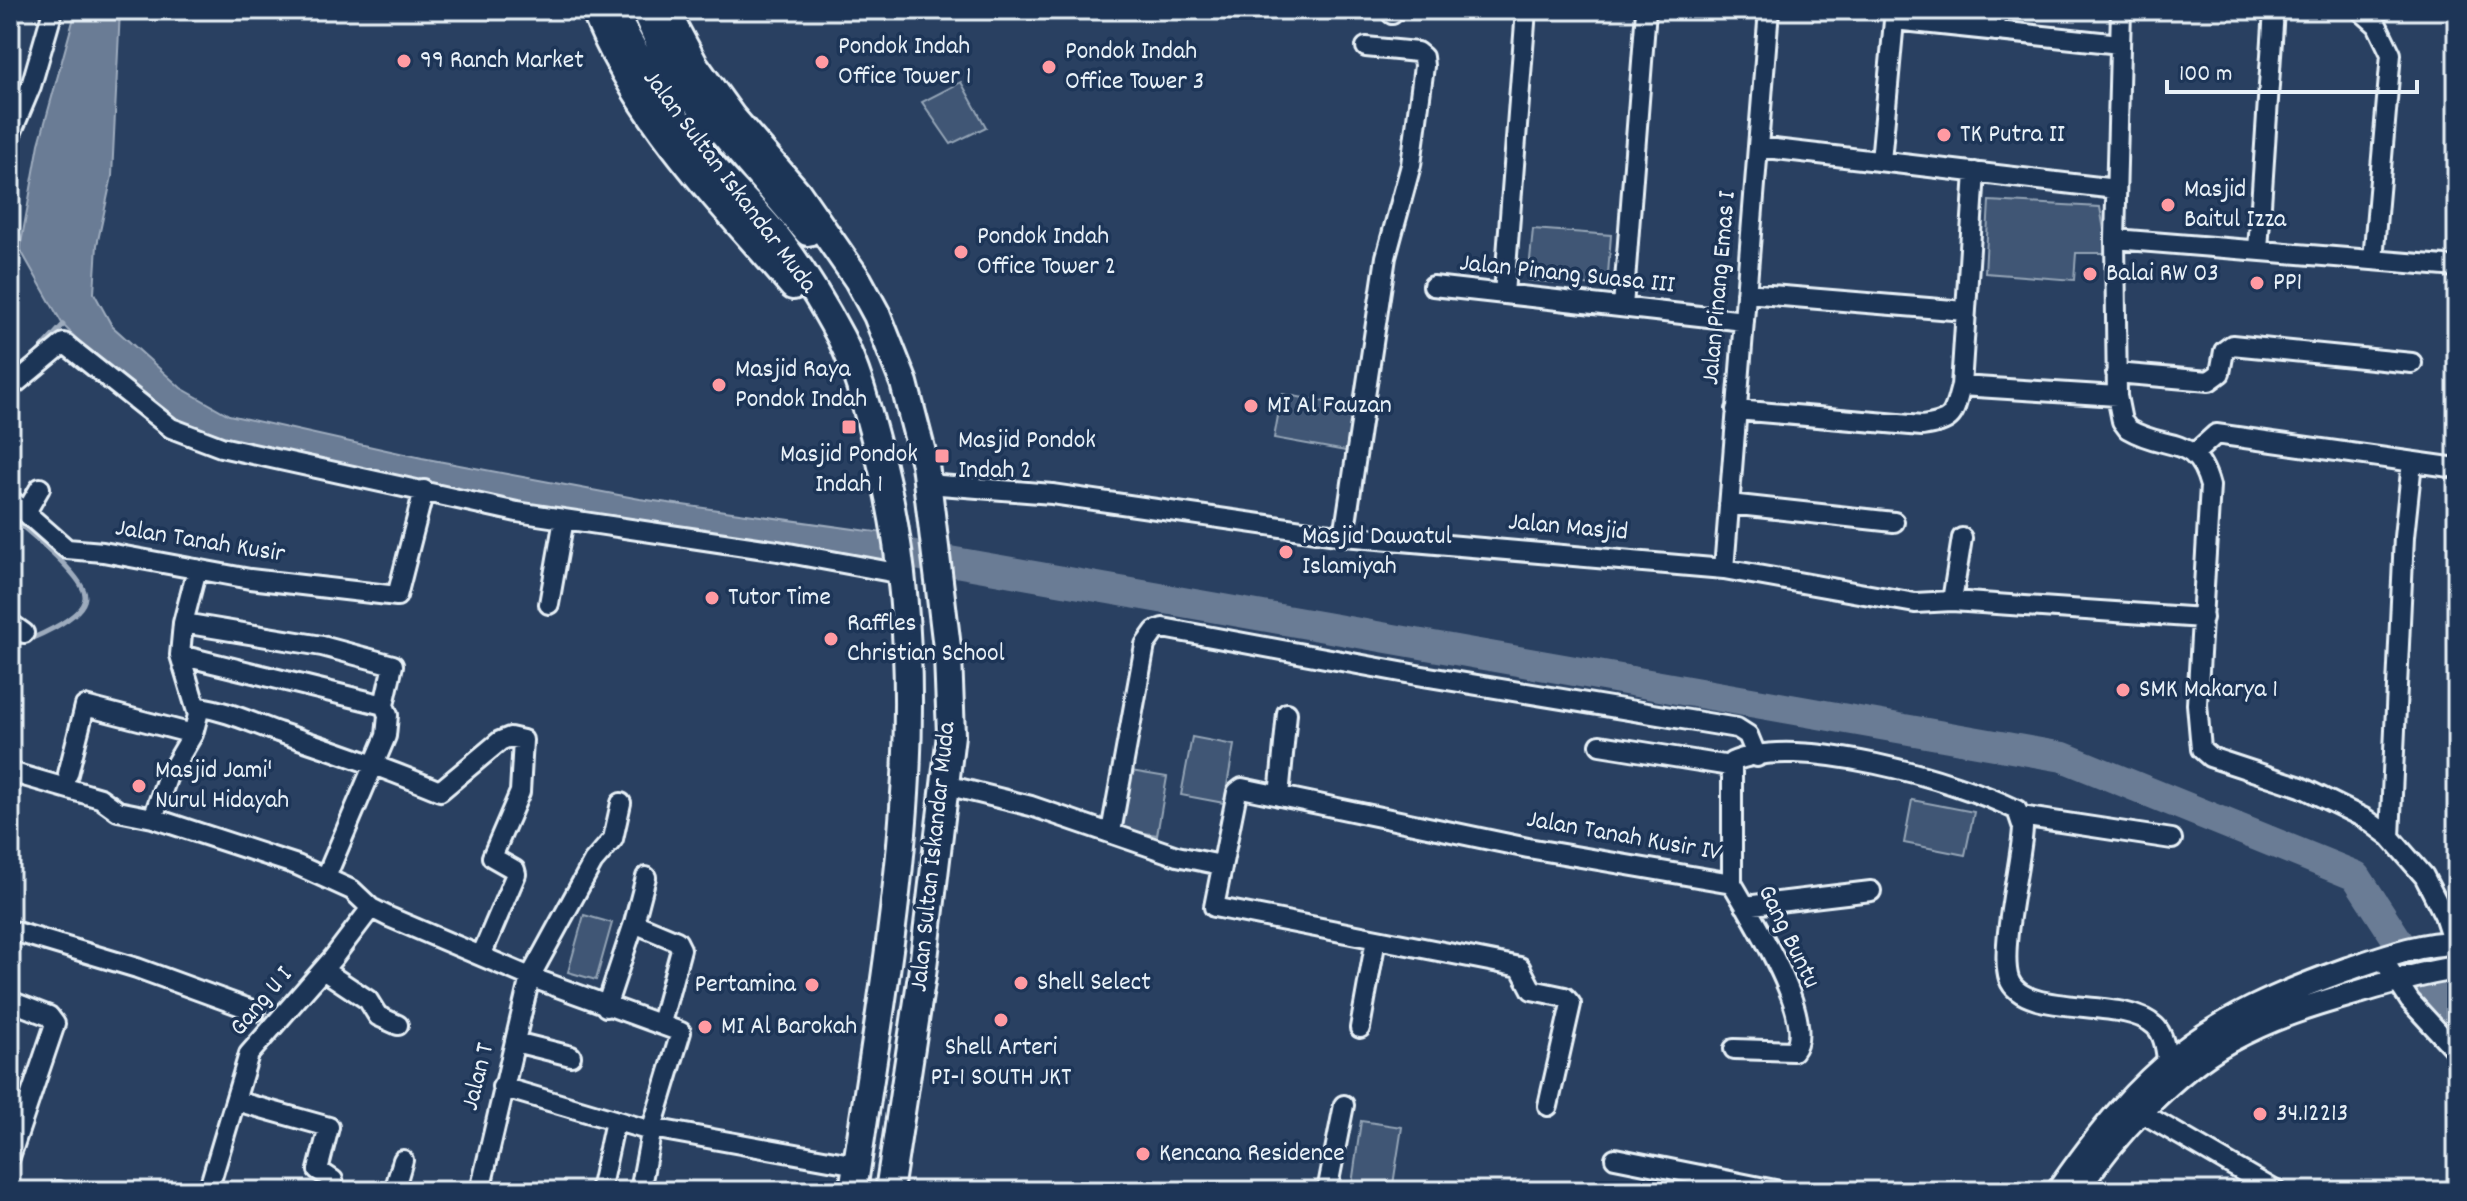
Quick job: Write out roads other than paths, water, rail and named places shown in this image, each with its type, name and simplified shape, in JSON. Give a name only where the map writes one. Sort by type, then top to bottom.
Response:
[{"type":"highway","name":"Jalan Sultan Iskandar Muda","points":[[595,10],[626,79],[694,173],[805,300],[823,311]]},
{"type":"highway","name":"Jalan Sultan Iskandar Muda","points":[[612,10],[643,71],[673,116],[779,240],[816,293],[857,373],[894,518],[902,564],[908,671],[904,819],[853,1191]]},
{"type":"highway","name":"Jalan Sultan Iskandar Muda","points":[[645,10],[669,65],[703,112],[837,267],[865,293]]},
{"type":"highway","name":"Jalan Sultan Iskandar Muda","points":[[665,10],[702,75],[732,117],[797,192],[865,293],[904,383],[928,484],[940,579],[951,735],[889,1191]]},
{"type":"main road","points":[[2058,1191],[2124,1104],[2167,1060],[2210,1028],[2266,1000],[2385,956],[2424,946],[2455,943]]},
{"type":"main road","points":[[2408,977],[2424,946]]},
{"type":"main road","points":[[2077,1191],[2113,1144],[2142,1113],[2200,1061],[2228,1041],[2288,1013],[2408,977],[2456,968]]},
{"type":"street","points":[[10,136],[31,86],[53,10]]},
{"type":"street","points":[[1504,294],[1526,10]]},
{"type":"street","points":[[1623,307],[1646,10]]},
{"type":"street","name":"Jalan Pinang Emas I","points":[[1724,569],[1769,10]]},
{"type":"street","points":[[1995,31],[1996,10]]},
{"type":"street","points":[[2121,10],[2115,239],[2117,396],[2128,429],[2196,452],[2205,467],[2210,486],[2197,704],[2201,749],[2210,757],[2328,799],[2366,819],[2390,837],[2424,876],[2455,943]]},
{"type":"street","points":[[2258,250],[2274,10]]},
{"type":"street","points":[[2360,10],[2377,25],[2391,54],[2373,260]]},
{"type":"street","points":[[1881,161],[1894,15],[1995,31],[2120,44]]},
{"type":"street","points":[[1344,536],[1386,257],[1411,165],[1424,66],[1417,52],[1366,47]]},
{"type":"street","points":[[1758,147],[2116,189]]},
{"type":"street","points":[[1736,410],[1922,426],[1948,421],[1954,415],[1961,386],[1975,172]]},
{"type":"street","points":[[2115,239],[2457,267]]},
{"type":"street","name":"Jalan Pinang Suasa III","points":[[1433,286],[1744,321]]},
{"type":"street","points":[[1746,293],[1965,311]]},
{"type":"street","points":[[10,388],[64,343],[171,428],[197,439],[517,512],[902,564]]},
{"type":"street","points":[[2116,373],[2209,381],[2220,373],[2224,351],[2232,345],[2412,363]]},
{"type":"street","points":[[1961,386],[2117,396]]},
{"type":"street","points":[[2196,452],[2216,434],[2457,468]]},
{"type":"street","points":[[2390,837],[2404,537],[2412,462]]},
{"type":"street","name":"Jalan Masjid","points":[[928,484],[1052,494],[1344,536],[1724,569],[1915,603],[1952,601],[2203,618]]},
{"type":"street","points":[[26,512],[40,488]]},
{"type":"street","name":"Jalan Tanah Kusir","points":[[10,499],[67,549],[103,552],[250,579],[400,593],[424,490]]},
{"type":"street","points":[[1729,504],[1894,522]]},
{"type":"street","points":[[549,604],[564,519]]},
{"type":"street","points":[[1952,601],[1962,538]]},
{"type":"street","points":[[153,818],[167,778],[193,734],[196,706],[180,655],[183,623],[197,569]]},
{"type":"street","points":[[183,623],[322,646],[385,661],[394,668],[384,705],[388,725],[376,763],[326,877]]},
{"type":"street","points":[[1111,832],[1145,645],[1155,631],[1163,628],[1417,675],[1737,728],[1748,735],[1757,757]]},
{"type":"street","points":[[180,655],[384,705]]},
{"type":"street","points":[[68,774],[85,706],[193,734]]},
{"type":"street","points":[[196,706],[232,712],[273,730],[376,763],[440,791],[500,741],[515,738],[525,743],[520,792],[492,857],[515,870],[516,874],[481,956]]},
{"type":"street","points":[[1279,796],[1287,713]]},
{"type":"street","points":[[1600,745],[1730,766],[1736,760],[1794,753],[1883,764],[2006,805],[2021,816],[2172,839]]},
{"type":"street","name":"Jalan Tanah Kusir IV","points":[[1548,1106],[1571,1004],[1565,997],[1532,990],[1523,970],[1517,965],[1216,909],[1221,865],[1237,792],[1242,788],[1634,868],[1732,883],[1730,766]]},
{"type":"street","points":[[10,772],[100,798],[118,811],[153,818],[326,877],[352,890],[371,908],[530,977],[606,1007],[661,1023],[682,1034],[652,1130],[640,1191]]},
{"type":"street","points":[[946,785],[1031,806],[1189,859],[1221,865]]},
{"type":"street","name":"Jalan T","points":[[480,1191],[530,977],[593,862],[613,839],[621,803]]},
{"type":"street","points":[[2021,816],[2007,957],[2013,986],[2022,995],[2044,1002],[2140,1016],[2157,1027],[2167,1060]]},
{"type":"street","points":[[606,1007],[646,877]]},
{"type":"street","name":"Gang Buntu","points":[[1732,883],[1794,1005],[1797,1045],[1793,1051],[1734,1049]]},
{"type":"street","points":[[1745,906],[1871,891]]},
{"type":"street","name":"Gang U I","points":[[208,1191],[245,1065],[256,1043],[323,970],[371,908]]},
{"type":"street","points":[[634,923],[675,940],[681,949],[661,1023]]},
{"type":"street","points":[[10,930],[137,968],[255,1011]]},
{"type":"street","points":[[1360,1028],[1376,939]]},
{"type":"street","points":[[2385,956],[2408,977],[2457,1052]]},
{"type":"street","points":[[323,970],[368,1000],[378,1016],[398,1025]]},
{"type":"street","points":[[10,1001],[49,1016],[55,1024],[10,1157]]},
{"type":"street","points":[[515,1042],[571,1056]]},
{"type":"street","points":[[502,1087],[652,1130],[857,1165]]},
{"type":"street","points":[[236,1101],[328,1126],[330,1131],[318,1170],[333,1180],[333,1191]]},
{"type":"street","points":[[1327,1191],[1344,1105]]},
{"type":"street","points":[[2142,1113],[2276,1191]]},
{"type":"street","points":[[600,1191],[615,1121]]},
{"type":"street","points":[[1615,1158],[1780,1191]]},
{"type":"street","points":[[394,1191],[403,1160]]},
{"type":"waterway","points":[[31,360],[63,325]]},
{"type":"waterway","points":[[10,516],[66,566],[83,588],[85,597],[82,605],[66,621],[10,646]]},
{"type":"waterway","points":[[870,547],[2063,757],[2356,876],[2457,1032]]},
{"type":"waterway","points":[[10,1112],[13,1126]]},
{"type":"place","name":"99 Ranch Market","points":[[404,61]]},
{"type":"place","name":"Pondok Indah Office Tower 1","points":[[822,62]]},
{"type":"place","name":"Pondok Indah Office Tower 3","points":[[1049,67]]},
{"type":"place","name":"TK Putra II","points":[[1944,135]]},
{"type":"place","name":"Masjid Baitul Izza","points":[[2168,205]]},
{"type":"place","name":"Pondok Indah Office Tower 2","points":[[961,252]]},
{"type":"place","name":"Balai RW 03","points":[[2090,274]]},
{"type":"place","name":"PP1","points":[[2257,283]]},
{"type":"place","name":"Masjid Raya Pondok Indah","points":[[719,385]]},
{"type":"place","name":"MI Al Fauzan","points":[[1251,406]]},
{"type":"place","name":"Masjid Pondok Indah 1","points":[[849,427]]},
{"type":"place","name":"Masjid Pondok Indah 2","points":[[942,456]]},
{"type":"place","name":"Masjid Dawatul Islamiyah","points":[[1286,552]]},
{"type":"place","name":"Tutor Time","points":[[712,598]]},
{"type":"place","name":"Raffles Christian School","points":[[831,639]]},
{"type":"place","name":"SMK Makarya 1","points":[[2123,690]]},
{"type":"place","name":"Masjid Jami' Nurul Hidayah","points":[[139,786]]},
{"type":"place","name":"Shell Select","points":[[1021,983]]},
{"type":"place","name":"Pertamina","points":[[812,985]]},
{"type":"place","name":"Shell Arteri PI-1 SOUTH JKT","points":[[1001,1020]]},
{"type":"place","name":"MI Al Barokah","points":[[705,1027]]},
{"type":"place","name":"34.12213","points":[[2260,1114]]},
{"type":"place","name":"Kencana Residence","points":[[1143,1154]]}]
